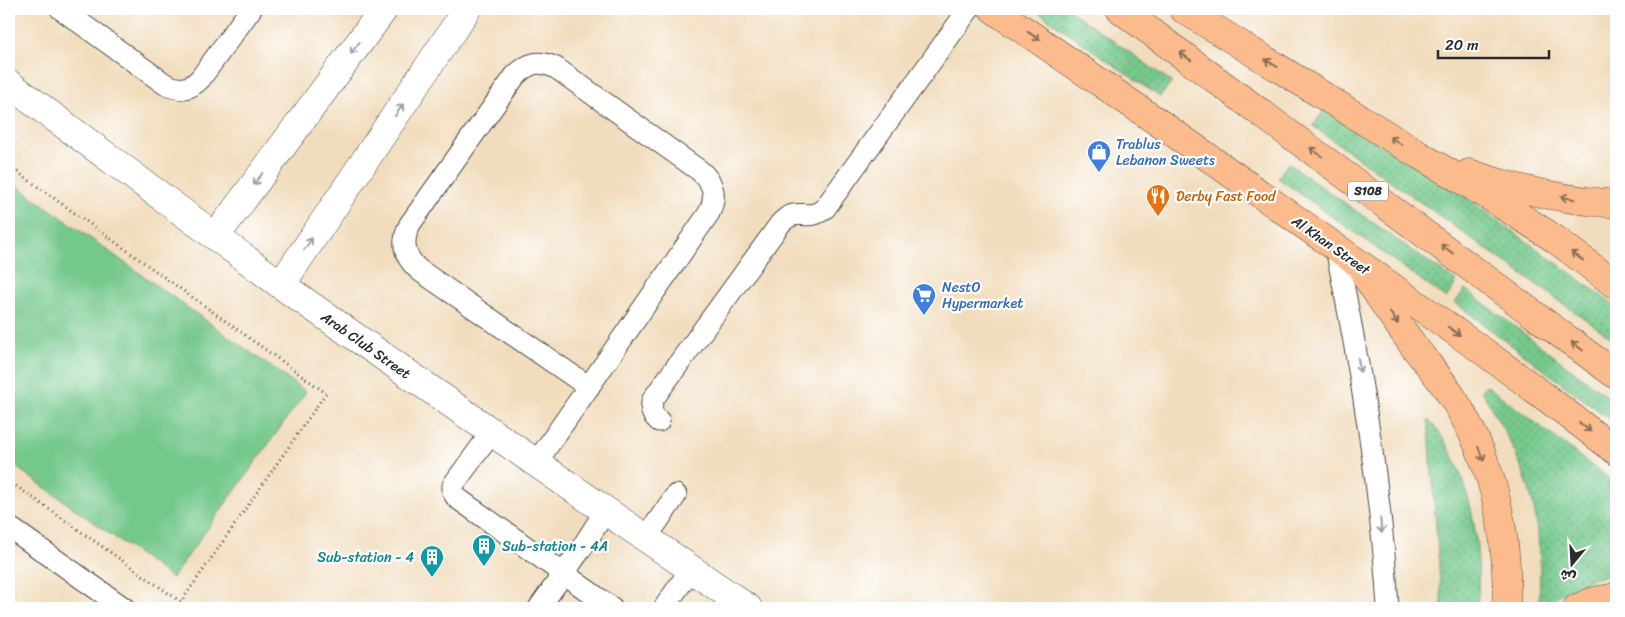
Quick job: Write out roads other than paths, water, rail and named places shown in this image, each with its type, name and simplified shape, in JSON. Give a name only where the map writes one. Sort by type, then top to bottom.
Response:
[{"type":"main road","name":"Al Khan Street","points":[[993,9],[1089,73],[1512,372],[1616,451]]},
{"type":"main road","name":"S108","points":[[1120,9],[1616,375]]},
{"type":"main road","points":[[1198,13],[1313,88],[1555,239],[1616,285]]},
{"type":"main road","points":[[1419,155],[1482,178],[1536,192],[1590,202],[1616,204]]},
{"type":"main road","points":[[1346,256],[1449,393],[1478,444],[1497,500],[1503,529],[1506,558],[1506,608]]},
{"type":"main road","points":[[1577,608],[1594,601],[1616,597]]},
{"type":"street","points":[[216,236],[384,9]]},
{"type":"street","points":[[280,285],[467,9]]},
{"type":"street","name":"Arab Club Street","points":[[9,84],[280,285],[536,463],[739,602],[769,608]]},
{"type":"lane","points":[[61,9],[165,84],[174,88],[184,89],[193,86],[200,79],[251,9]]},
{"type":"lane","points":[[659,421],[650,408],[654,399],[780,224],[792,214],[799,213],[809,216],[818,214],[824,208],[969,9]]},
{"type":"lane","points":[[536,463],[589,387],[709,213],[714,195],[707,177],[700,171],[556,68],[546,63],[534,63],[523,68],[515,76],[410,224],[405,233],[404,244],[406,254],[411,263],[420,270],[589,387]]},
{"type":"lane","points":[[1346,256],[1353,330],[1377,493],[1388,608]]},
{"type":"lane","points":[[492,432],[453,485],[453,492],[457,498],[612,608]]},
{"type":"lane","points":[[646,538],[676,495]]},
{"type":"lane","points":[[539,608],[606,510]]},
{"type":"lane","points":[[9,528],[124,608]]},
{"type":"lane","points":[[664,608],[691,569]]},
{"type":"place","name":"Trablus Lebanon Sweets","points":[[1099,173]]},
{"type":"place","name":"Derby Fast Food","points":[[1158,217]]},
{"type":"place","name":"NestO Hypermarket","points":[[924,316]]},
{"type":"place","name":"Sub-station - 4A","points":[[484,567]]},
{"type":"place","name":"Sub-station - 4","points":[[432,578]]}]
